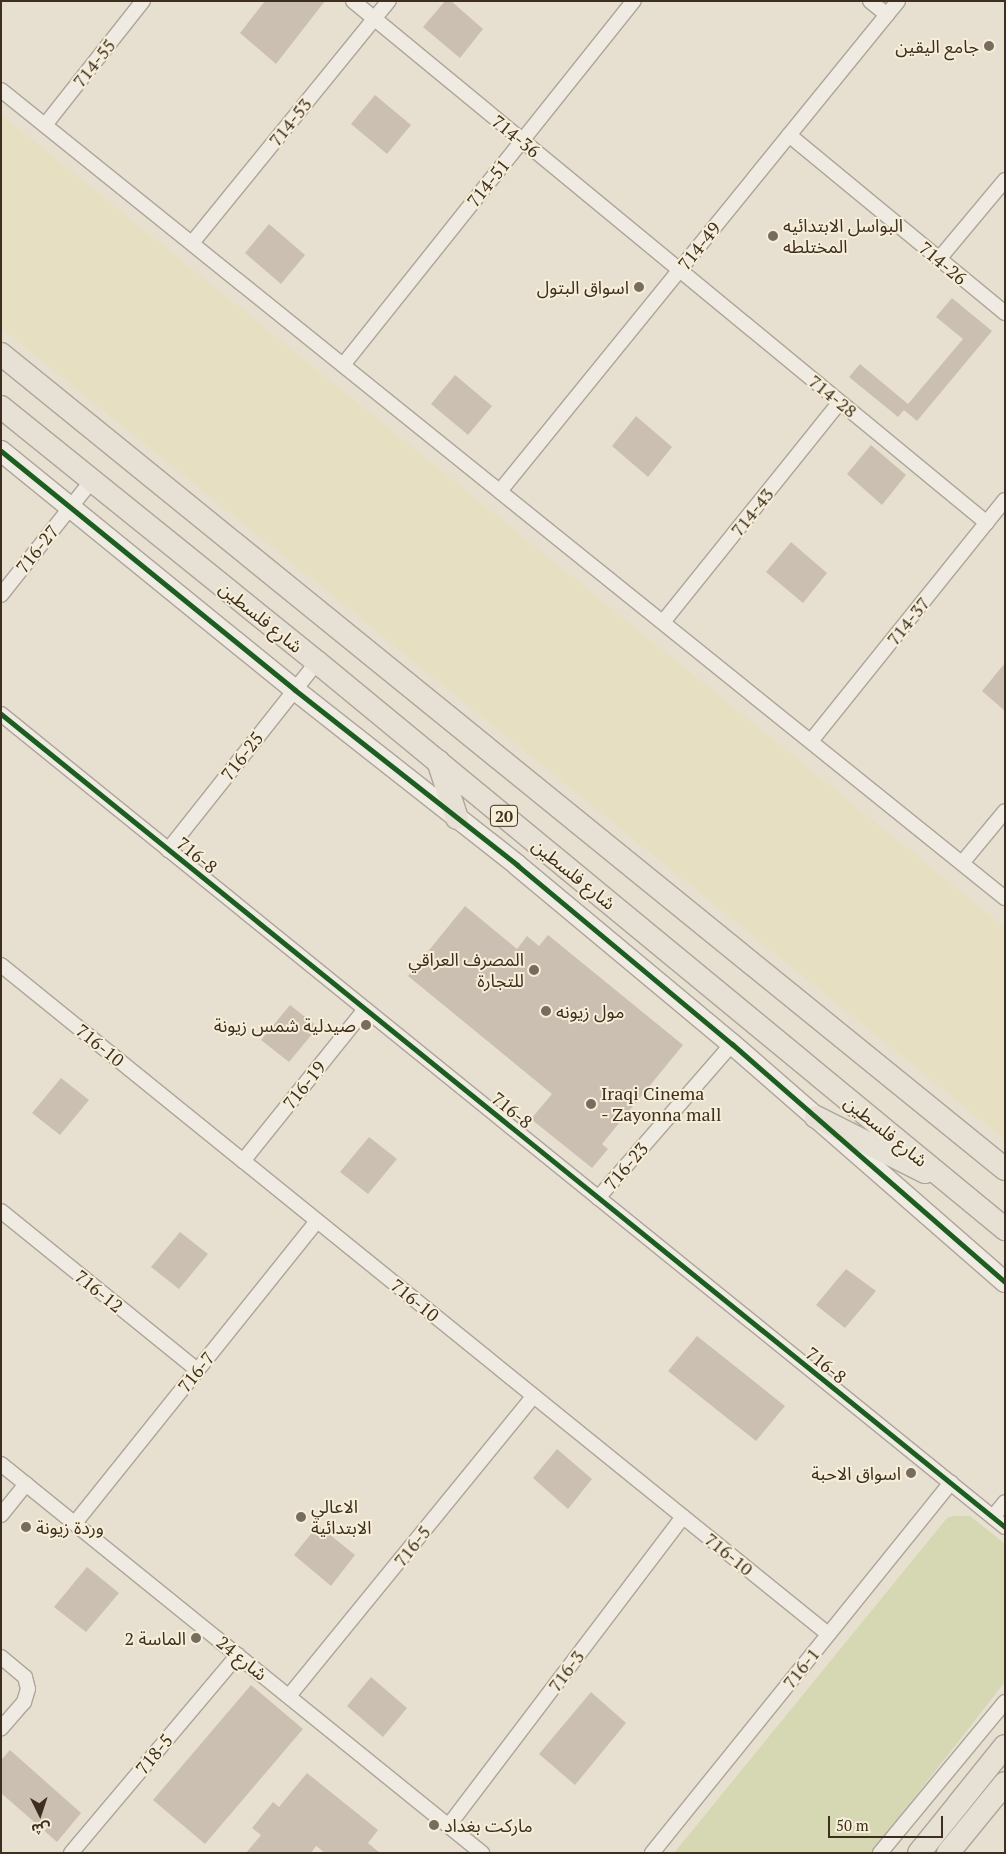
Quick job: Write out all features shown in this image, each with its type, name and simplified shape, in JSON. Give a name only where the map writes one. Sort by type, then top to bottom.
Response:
[{"type":"main road","name":"20","points":[[1,354],[1005,1169]]},
{"type":"main road","name":"شارع فلسطين","points":[[1,407],[317,662],[1005,1229]]},
{"type":"main road","points":[[438,762],[457,818]]},
{"type":"main road","points":[[816,1117],[881,1152],[949,1183]]},
{"type":"main road","points":[[919,1853],[1005,1746]]},
{"type":"main road","points":[[948,1853],[1005,1783]]},
{"type":"street","name":"714-55","points":[[45,125],[143,1]]},
{"type":"street","name":"714-36","points":[[353,1],[680,270]]},
{"type":"street","name":"714-53","points":[[192,244],[389,1]]},
{"type":"street","name":"714-51","points":[[343,365],[634,1]]},
{"type":"street","points":[[870,1],[887,15]]},
{"type":"street","name":"714-49","points":[[500,491],[898,1]]},
{"type":"street","points":[[1,90],[1005,898]]},
{"type":"street","name":"714-26","points":[[789,135],[1005,313]]},
{"type":"street","points":[[939,259],[1005,180]]},
{"type":"street","name":"714-28","points":[[680,270],[987,523]]},
{"type":"street","name":"714-43","points":[[663,622],[840,402]]},
{"type":"street","points":[[1,451],[295,690],[457,818],[732,1044],[1005,1282]]},
{"type":"street","name":"716-27","points":[[1,594],[92,480]]},
{"type":"street","name":"714-37","points":[[811,742],[1005,500]]},
{"type":"street","name":"716-25","points":[[168,850],[317,662]]},
{"type":"street","name":"716-8","points":[[1,714],[1005,1527]]},
{"type":"street","points":[[962,864],[1005,811]]},
{"type":"street","name":"716-10","points":[[1,965],[828,1634]]},
{"type":"street","name":"716-19","points":[[243,1160],[365,1009]]},
{"type":"street","name":"716-23","points":[[598,1198],[732,1044]]},
{"type":"street","name":"716-12","points":[[1,1211],[197,1370]]},
{"type":"street","name":"716-7","points":[[75,1523],[317,1220]]},
{"type":"street","name":"716-5","points":[[289,1696],[534,1396]]},
{"type":"street","name":"شارع 24","points":[[1,1464],[482,1853]]},
{"type":"street","name":"716-1","points":[[652,1853],[951,1483]]},
{"type":"street","points":[[1,1515],[26,1484]]},
{"type":"street","points":[[992,1517],[1005,1502]]},
{"type":"street","name":"716-3","points":[[449,1825],[683,1517]]},
{"type":"street","name":"718-5","points":[[71,1853],[238,1655]]},
{"type":"street","points":[[1,1657],[25,1677],[28,1689],[24,1702],[1,1728]]},
{"type":"street","points":[[880,1853],[1005,1702]]},
{"type":"shaded area","points":[[1,114],[1005,927],[1005,1140],[1,328]]},
{"type":"green space","points":[[970,1516],[1005,1544],[1005,1682],[871,1853],[674,1853],[947,1518]]},
{"type":"building","points":[[265,1],[325,1],[276,64],[240,33]]},
{"type":"building","points":[[445,1],[451,1],[483,29],[460,58],[423,27]]},
{"type":"building","points":[[375,95],[411,125],[387,154],[351,124]]},
{"type":"building","points":[[269,224],[305,255],[281,284],[245,253]]},
{"type":"building","points":[[952,298],[992,331],[917,421],[904,410],[898,417],[849,377],[860,364],[908,404],[963,339],[936,317]]},
{"type":"building","points":[[455,375],[492,406],[468,435],[431,404]]},
{"type":"building","points":[[636,416],[672,447],[648,477],[612,446]]},
{"type":"building","points":[[871,445],[906,475],[882,505],[847,474]]},
{"type":"building","points":[[791,542],[827,573],[803,603],[766,572]]},
{"type":"building","points":[[1005,663],[1005,711],[982,691]]},
{"type":"building","name":"مول زيونه","points":[[465,906],[517,949],[527,936],[539,946],[548,935],[683,1045],[602,1144],[608,1149],[592,1168],[531,1119],[552,1094],[408,976]]},
{"type":"building","points":[[290,1005],[318,1027],[289,1062],[261,1040]]},
{"type":"building","points":[[61,1078],[89,1100],[60,1135],[32,1113]]},
{"type":"building","points":[[369,1137],[397,1159],[368,1194],[340,1172]]},
{"type":"building","points":[[180,1232],[208,1254],[179,1289],[151,1267]]},
{"type":"building","points":[[846,1269],[876,1291],[845,1328],[816,1305]]},
{"type":"building","points":[[697,1336],[785,1406],[756,1441],[668,1371]]},
{"type":"building","points":[[557,1449],[592,1479],[568,1509],[533,1478]]},
{"type":"building","points":[[318,1525],[355,1555],[331,1586],[294,1555]]},
{"type":"building","points":[[87,1567],[119,1593],[86,1632],[54,1607]]},
{"type":"building","points":[[371,1677],[407,1708],[383,1737],[347,1706]]},
{"type":"building","points":[[251,1685],[303,1729],[205,1844],[153,1800]]},
{"type":"building","points":[[591,1692],[626,1723],[575,1785],[539,1754]]},
{"type":"building","points":[[10,1750],[81,1813],[57,1842],[1,1793],[1,1760]]},
{"type":"building","points":[[307,1773],[378,1830],[368,1843],[380,1853],[325,1853],[316,1846],[311,1853],[246,1853],[261,1835],[252,1828],[273,1802],[279,1807]]},
{"type":"cycle path","points":[[1,451],[295,690],[517,865],[732,1044],[1005,1282]]},
{"type":"cycle path","points":[[1,714],[1005,1527]]},
{"type":"place","name":"جامع اليقين","points":[[989,46]]},
{"type":"place","name":"البواسل الابتدائيه المختلطه","points":[[773,236]]},
{"type":"place","name":"اسواق البتول","points":[[639,287]]},
{"type":"place","name":"المصرف العراقي للتجارة","points":[[534,970]]},
{"type":"place","name":"مول زيونه","points":[[546,1011]]},
{"type":"place","name":"صيدلية شمس زيونة","points":[[366,1025]]},
{"type":"place","name":"Iraqi Cinema - Zayonna mall","points":[[591,1104]]},
{"type":"place","name":"اسواق الاحبة","points":[[911,1473]]},
{"type":"place","name":"الاعالي الابتدائية","points":[[301,1517]]},
{"type":"place","name":"وردة زيونة","points":[[26,1527]]},
{"type":"place","name":"الماسة 2","points":[[196,1638]]},
{"type":"place","name":"ماركت بغداد","points":[[434,1825]]}]
